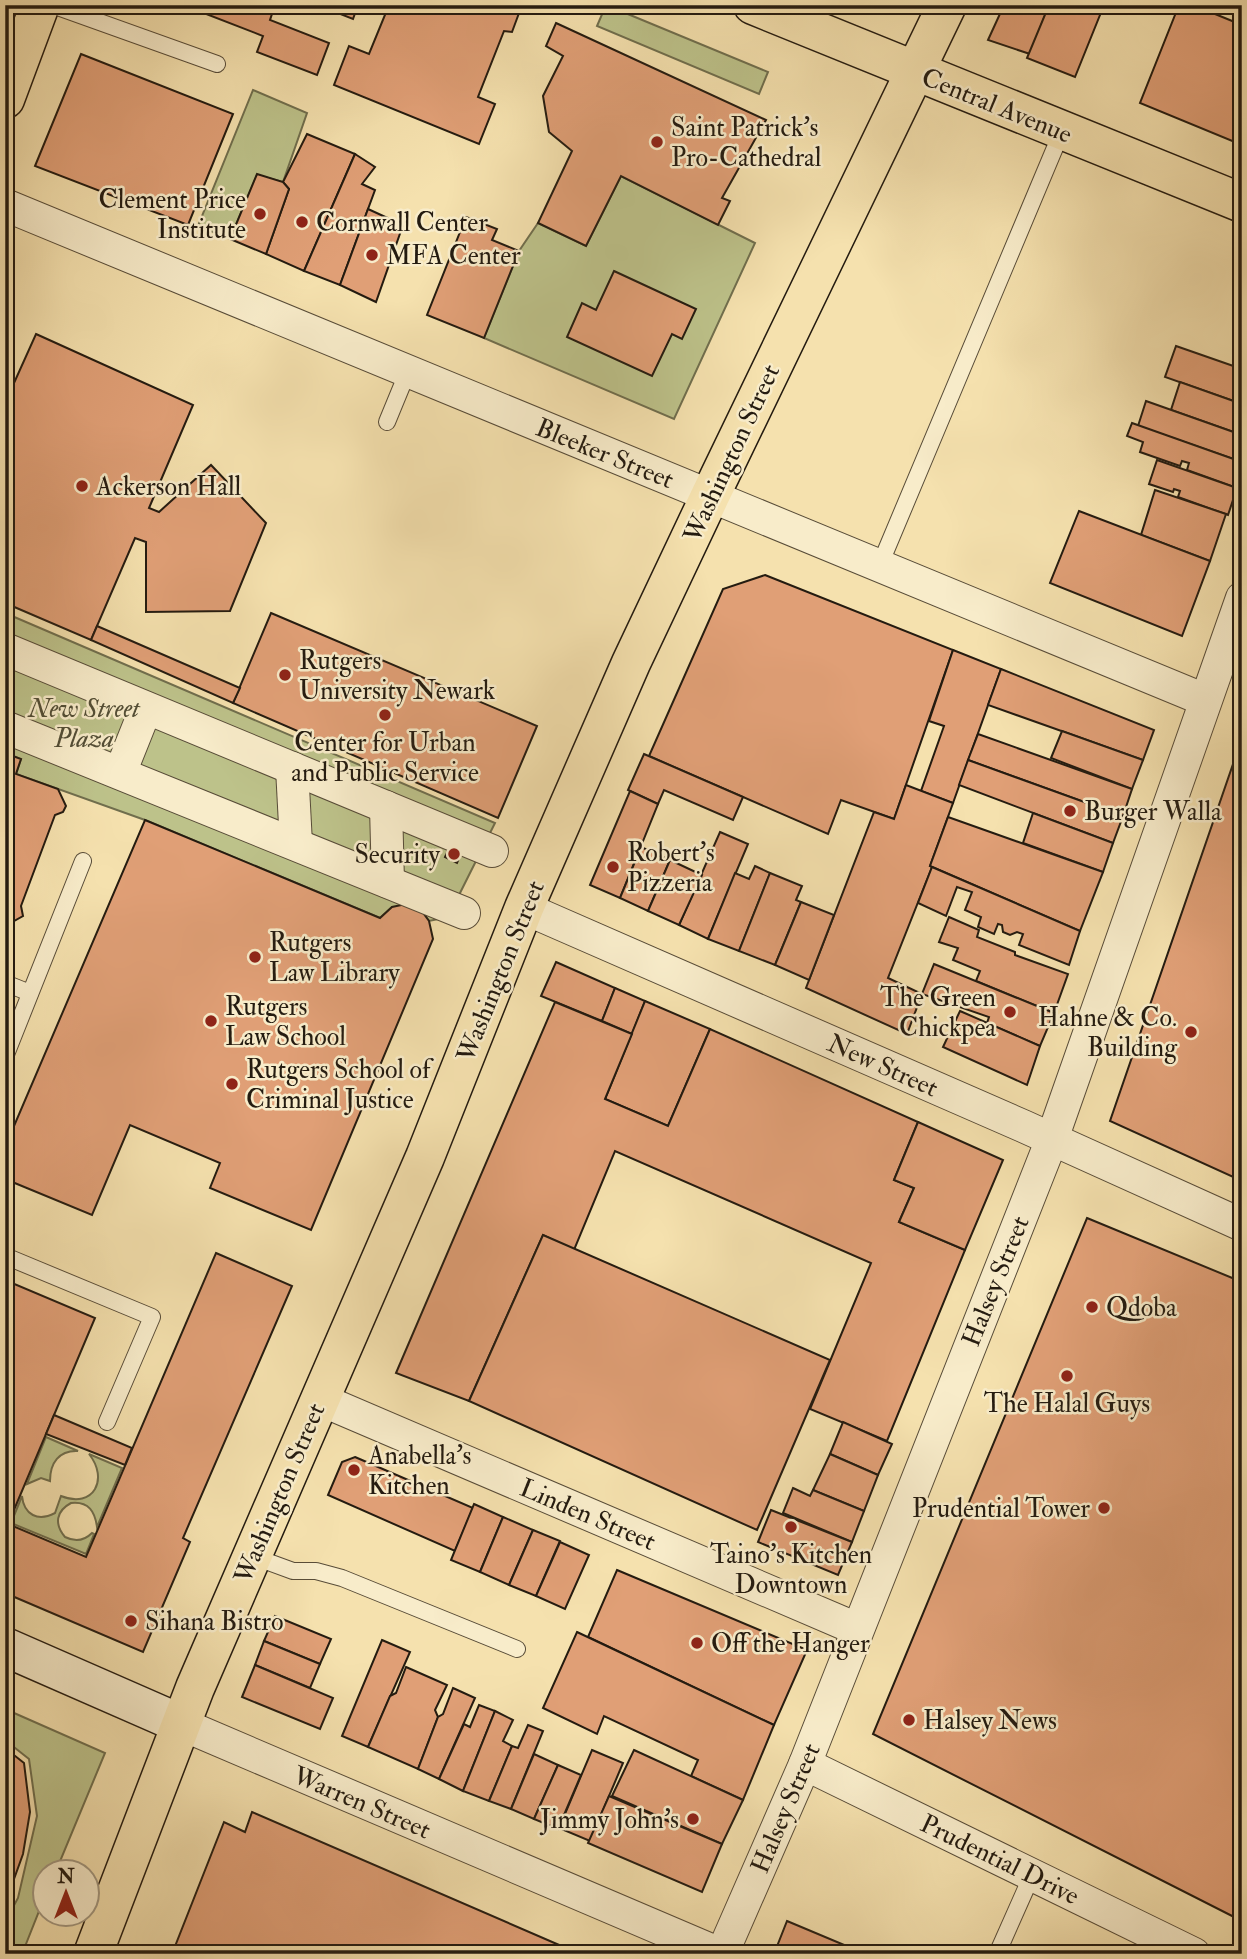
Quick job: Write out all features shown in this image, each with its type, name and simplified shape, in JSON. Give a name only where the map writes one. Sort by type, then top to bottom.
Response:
[{"type":"main road","points":[[5,99],[40,5]]},
{"type":"main road","name":"Central Avenue","points":[[753,5],[1242,204]]},
{"type":"main road","name":"Washington Street","points":[[93,1954],[181,1724],[425,1157],[524,908],[631,663],[947,5]]},
{"type":"street","name":"Bleeker Street","points":[[5,205],[1205,700]]},
{"type":"street","name":"Halsey Street","points":[[721,1954],[805,1765],[1052,1139],[1242,598]]},
{"type":"street","points":[[5,649],[492,851]]},
{"type":"street","points":[[120,773],[146,708]]},
{"type":"street","points":[[5,727],[464,913]]},
{"type":"street","points":[[292,768],[296,844]]},
{"type":"street","points":[[386,807],[388,882]]},
{"type":"street","name":"New Street","points":[[524,908],[1242,1225]]},
{"type":"street","name":"Linden Street","points":[[319,1399],[858,1629]]},
{"type":"street","name":"Warren Street","points":[[5,1647],[721,1954]]},
{"type":"street","name":"Prudential Drive","points":[[805,1765],[1194,1954]]},
{"type":"lane","points":[[52,5],[217,64]]},
{"type":"lane","points":[[879,567],[1062,131]]},
{"type":"lane","points":[[387,422],[408,372]]},
{"type":"lane","points":[[5,1056],[83,861]]},
{"type":"lane","points":[[5,984],[30,993]]},
{"type":"lane","points":[[5,1256],[152,1317],[107,1422]]},
{"type":"lane","points":[[252,1556],[293,1571],[316,1571],[342,1577],[517,1650]]},
{"type":"lane","points":[[1002,1952],[1032,1875]]},
{"type":"green space","points":[[606,5],[768,72],[759,94],[597,26]]},
{"type":"green space","points":[[253,90],[307,113],[283,182],[257,175],[230,239],[198,226]]},
{"type":"green space","points":[[621,176],[755,243],[674,419],[484,338],[519,251],[538,223],[586,246]]},
{"type":"green space","name":"New Street Plaza","points":[[5,613],[495,823],[448,917],[429,921],[421,910],[392,907],[380,918],[145,820],[16,774],[21,759],[5,753]]},
{"type":"green space","points":[[46,1437],[78,1451],[71,1451],[57,1459],[50,1481],[41,1478],[27,1484]]},
{"type":"green space","points":[[89,1454],[122,1468],[97,1527],[93,1512],[82,1504],[71,1503],[62,1510],[58,1518],[59,1527],[65,1537],[79,1540],[94,1534],[86,1554],[11,1523],[22,1496],[29,1512],[43,1517],[55,1513],[61,1496],[72,1499],[90,1495],[98,1482],[98,1473]]},
{"type":"green space","points":[[5,1709],[105,1753],[62,1857],[32,1857],[33,1927],[22,1954],[5,1954],[5,1922],[18,1898],[37,1816],[29,1759],[5,1740]]},
{"type":"building","points":[[183,5],[275,5],[270,20],[329,43],[317,75],[257,52],[263,36]]},
{"type":"building","points":[[332,5],[358,5],[353,19],[330,10]]},
{"type":"building","points":[[389,5],[522,5],[512,32],[504,31],[478,97],[495,104],[479,144],[334,85],[349,46],[369,54]]},
{"type":"building","points":[[1004,5],[1049,5],[1030,54],[988,40]]},
{"type":"building","points":[[1049,5],[1104,5],[1075,77],[1027,58]]},
{"type":"building","points":[[1179,5],[1193,5],[1242,25],[1242,145],[1140,103]]},
{"type":"building","name":"Saint Patrick's Pro-Cathedral","points":[[556,23],[766,120],[722,198],[730,201],[718,225],[621,176],[586,246],[538,223],[572,151],[549,132],[543,96],[563,56],[546,46]]},
{"type":"building","points":[[81,54],[233,114],[188,225],[35,166]]},
{"type":"building","name":"Cornwall Center","points":[[307,134],[355,154],[304,271],[266,254],[289,189],[283,182]]},
{"type":"building","points":[[355,154],[375,167],[362,184],[375,190],[340,285],[304,271]]},
{"type":"building","name":"Clement Price Institute","points":[[257,174],[283,182],[289,189],[266,254],[230,239]]},
{"type":"building","name":"MFA Center","points":[[368,209],[403,225],[376,302],[340,285]]},
{"type":"building","points":[[466,217],[497,229],[492,240],[519,251],[484,338],[427,315]]},
{"type":"building","points":[[614,271],[696,309],[682,339],[672,334],[652,376],[567,337],[582,303],[596,310]]},
{"type":"building","name":"Ackerson Hall","points":[[36,334],[193,405],[149,508],[159,512],[211,465],[266,523],[230,611],[146,612],[146,542],[135,538],[91,640],[5,603],[5,403]]},
{"type":"building","points":[[1176,346],[1242,369],[1242,404],[1165,377]]},
{"type":"building","points":[[1180,382],[1242,404],[1242,435],[1171,410]]},
{"type":"building","points":[[1146,401],[1242,435],[1242,462],[1138,426]]},
{"type":"building","points":[[1132,423],[1242,462],[1242,475],[1237,488],[1187,470],[1189,463],[1182,461],[1180,466],[1140,452],[1143,442],[1127,436]]},
{"type":"building","points":[[1157,460],[1237,488],[1228,515],[1178,497],[1180,491],[1174,489],[1173,492],[1149,484]]},
{"type":"building","points":[[1155,490],[1226,514],[1210,561],[1141,535]]},
{"type":"building","points":[[1079,511],[1210,561],[1182,636],[1050,583]]},
{"type":"building","points":[[765,575],[953,650],[894,819],[841,800],[828,834],[649,756],[723,589]]},
{"type":"building","name":"Center for Urban and Public Service","points":[[271,613],[537,726],[498,818],[233,703]]},
{"type":"building","points":[[97,626],[240,688],[233,703],[91,640]]},
{"type":"building","points":[[953,650],[1001,669],[953,803],[921,791],[944,726],[929,721]]},
{"type":"building","points":[[1001,669],[1154,730],[1143,760],[988,705]]},
{"type":"building","points":[[1062,731],[1143,760],[1132,789],[1051,758]]},
{"type":"building","points":[[978,734],[1132,789],[1123,816],[968,760]]},
{"type":"building","name":"Hahne & Co. Building","points":[[1242,738],[1242,1181],[1110,1121]]},
{"type":"building","points":[[5,753],[21,759],[16,774],[58,789],[66,806],[63,812],[55,815],[21,906],[23,916],[5,926]]},
{"type":"building","points":[[644,754],[743,797],[733,820],[664,790],[658,804],[628,790]]},
{"type":"building","points":[[968,760],[1123,816],[1113,843],[959,785]]},
{"type":"building","points":[[906,785],[953,803],[930,866],[932,867],[888,978],[922,994],[907,1034],[806,988],[874,812],[894,819]]},
{"type":"building","points":[[630,791],[658,804],[620,898],[590,885]]},
{"type":"building","points":[[1033,813],[1113,843],[1103,872],[1023,843]]},
{"type":"building","points":[[948,817],[1103,872],[1080,931],[930,866]]},
{"type":"building","points":[[145,820],[380,918],[392,907],[406,904],[421,910],[429,921],[433,939],[311,1230],[210,1188],[220,1163],[130,1125],[92,1215],[5,1179],[5,1147]]},
{"type":"building","points":[[720,832],[748,844],[708,939],[679,925]]},
{"type":"building","name":"Security","points":[[450,846],[462,851],[457,863],[445,857]]},
{"type":"building","points":[[641,847],[670,860],[648,911],[620,898]]},
{"type":"building","points":[[670,860],[702,875],[679,925],[648,911]]},
{"type":"building","points":[[755,866],[770,873],[739,951],[708,939],[735,873],[749,879]]},
{"type":"building","points":[[932,867],[1080,931],[1069,965],[1019,945],[1023,934],[1017,932],[1010,935],[1003,932],[1002,925],[998,924],[994,934],[978,927],[981,917],[965,910],[972,892],[957,887],[946,916],[918,903]]},
{"type":"building","points":[[770,873],[802,886],[796,900],[801,902],[775,965],[739,951]]},
{"type":"building","points":[[801,902],[834,915],[809,980],[775,965]]},
{"type":"building","points":[[949,917],[979,930],[977,937],[1015,952],[1015,955],[1068,974],[1054,1013],[976,981],[980,971],[953,960],[958,948],[939,942]]},
{"type":"building","points":[[556,962],[615,988],[602,1021],[541,996]]},
{"type":"building","points":[[934,964],[1054,1013],[1040,1046],[987,1023],[989,1017],[922,994]]},
{"type":"building","points":[[615,988],[645,1001],[632,1034],[602,1021]]},
{"type":"building","points":[[645,1001],[710,1029],[668,1126],[605,1099]]},
{"type":"building","points":[[555,1002],[632,1034],[605,1099],[668,1126],[710,1029],[918,1122],[894,1180],[914,1188],[899,1222],[965,1250],[887,1441],[810,1409],[871,1263],[615,1151],[574,1250],[543,1235],[469,1401],[396,1373]]},
{"type":"building","points":[[960,1011],[1040,1046],[1027,1085],[943,1047]]},
{"type":"building","points":[[918,1122],[1003,1160],[965,1250],[899,1222],[914,1188],[894,1180]]},
{"type":"building","name":"Prudential Tower","points":[[1087,1218],[1242,1282],[1242,1921],[873,1734]]},
{"type":"building","points":[[543,1235],[830,1360],[757,1530],[469,1401]]},
{"type":"building","points":[[216,1253],[292,1286],[183,1538],[190,1542],[143,1652],[5,1593],[5,1280],[95,1318],[8,1524],[86,1557]]},
{"type":"building","points":[[54,1415],[132,1448],[125,1465],[46,1434]]},
{"type":"building","points":[[843,1422],[892,1444],[878,1475],[830,1454]]},
{"type":"building","points":[[830,1454],[878,1475],[864,1511],[813,1490]]},
{"type":"building","points":[[355,1457],[473,1508],[455,1551],[328,1495],[342,1462]]},
{"type":"building","points":[[793,1488],[810,1496],[813,1490],[864,1511],[852,1542],[783,1513]]},
{"type":"building","points":[[474,1504],[503,1517],[480,1572],[451,1560]]},
{"type":"building","name":"Taino's Kitchen Downtown","points":[[771,1510],[852,1542],[838,1575],[758,1542]]},
{"type":"building","points":[[503,1517],[533,1530],[509,1585],[480,1572]]},
{"type":"building","points":[[533,1530],[560,1541],[536,1596],[509,1585]]},
{"type":"building","points":[[560,1542],[589,1555],[565,1609],[536,1596]]},
{"type":"building","name":"Off the Hanger","points":[[617,1570],[807,1650],[774,1725],[588,1637]]},
{"type":"building","points":[[275,1616],[331,1639],[320,1664],[264,1641]]},
{"type":"building","points":[[577,1632],[774,1725],[743,1800],[691,1776],[698,1760],[604,1716],[597,1734],[543,1708]]},
{"type":"building","points":[[382,1640],[410,1652],[368,1747],[342,1736]]},
{"type":"building","points":[[264,1641],[320,1664],[310,1688],[255,1665]]},
{"type":"building","points":[[255,1665],[333,1698],[320,1729],[242,1697]]},
{"type":"building","points":[[406,1667],[447,1685],[435,1710],[438,1717],[418,1769],[368,1747],[390,1696],[396,1693]]},
{"type":"building","points":[[453,1688],[475,1698],[439,1779],[418,1769],[438,1717],[443,1714]]},
{"type":"building","points":[[479,1705],[495,1711],[463,1791],[439,1779],[464,1724],[470,1727]]},
{"type":"building","points":[[495,1711],[513,1720],[503,1741],[512,1746],[489,1801],[463,1791]]},
{"type":"building","points":[[528,1725],[543,1731],[511,1809],[489,1801],[512,1746],[518,1748]]},
{"type":"building","points":[[5,1748],[24,1763],[30,1812],[23,1854],[5,1904]]},
{"type":"building","points":[[592,1750],[623,1763],[590,1841],[559,1828]]},
{"type":"building","points":[[634,1750],[743,1800],[722,1844],[612,1796]]},
{"type":"building","points":[[534,1754],[558,1765],[534,1819],[511,1809]]},
{"type":"building","points":[[558,1765],[581,1775],[558,1829],[534,1819]]},
{"type":"building","points":[[609,1796],[722,1844],[702,1892],[588,1843]]},
{"type":"building","points":[[252,1812],[580,1954],[172,1954],[224,1822],[245,1832]]},
{"type":"building","points":[[787,1921],[861,1952],[774,1954]]},
{"type":"place","name":"Saint Patrick's Pro-Cathedral","points":[[657,142]]},
{"type":"place","name":"Clement Price Institute","points":[[260,214]]},
{"type":"place","name":"Cornwall Center","points":[[302,222]]},
{"type":"place","name":"MFA Center","points":[[372,255]]},
{"type":"place","name":"Ackerson Hall","points":[[82,486]]},
{"type":"place","name":"Rutgers University Newark","points":[[285,675]]},
{"type":"place","name":"Center for Urban and Public Service","points":[[385,715]]},
{"type":"place","name":"Burger Walla","points":[[1070,811]]},
{"type":"place","name":"Security","points":[[454,854]]},
{"type":"place","name":"Robert's Pizzeria","points":[[613,867]]},
{"type":"place","name":"Rutgers Law Library","points":[[255,957]]},
{"type":"place","name":"The Green Chickpea","points":[[1010,1012]]},
{"type":"place","name":"Rutgers Law School","points":[[211,1021]]},
{"type":"place","name":"Hahne & Co. Building","points":[[1191,1032]]},
{"type":"place","name":"Rutgers School of Criminal Justice","points":[[232,1084]]},
{"type":"place","name":"Qdoba","points":[[1092,1307]]},
{"type":"place","name":"The Halal Guys","points":[[1067,1376]]},
{"type":"place","name":"Anabella’s Kitchen","points":[[354,1470]]},
{"type":"place","name":"Prudential Tower","points":[[1104,1508]]},
{"type":"place","name":"Taino's Kitchen Downtown","points":[[791,1527]]},
{"type":"place","name":"Sihana Bistro","points":[[131,1621]]},
{"type":"place","name":"Off the Hanger","points":[[697,1643]]},
{"type":"place","name":"Halsey News","points":[[909,1720]]},
{"type":"place","name":"Jimmy John's","points":[[693,1819]]}]
